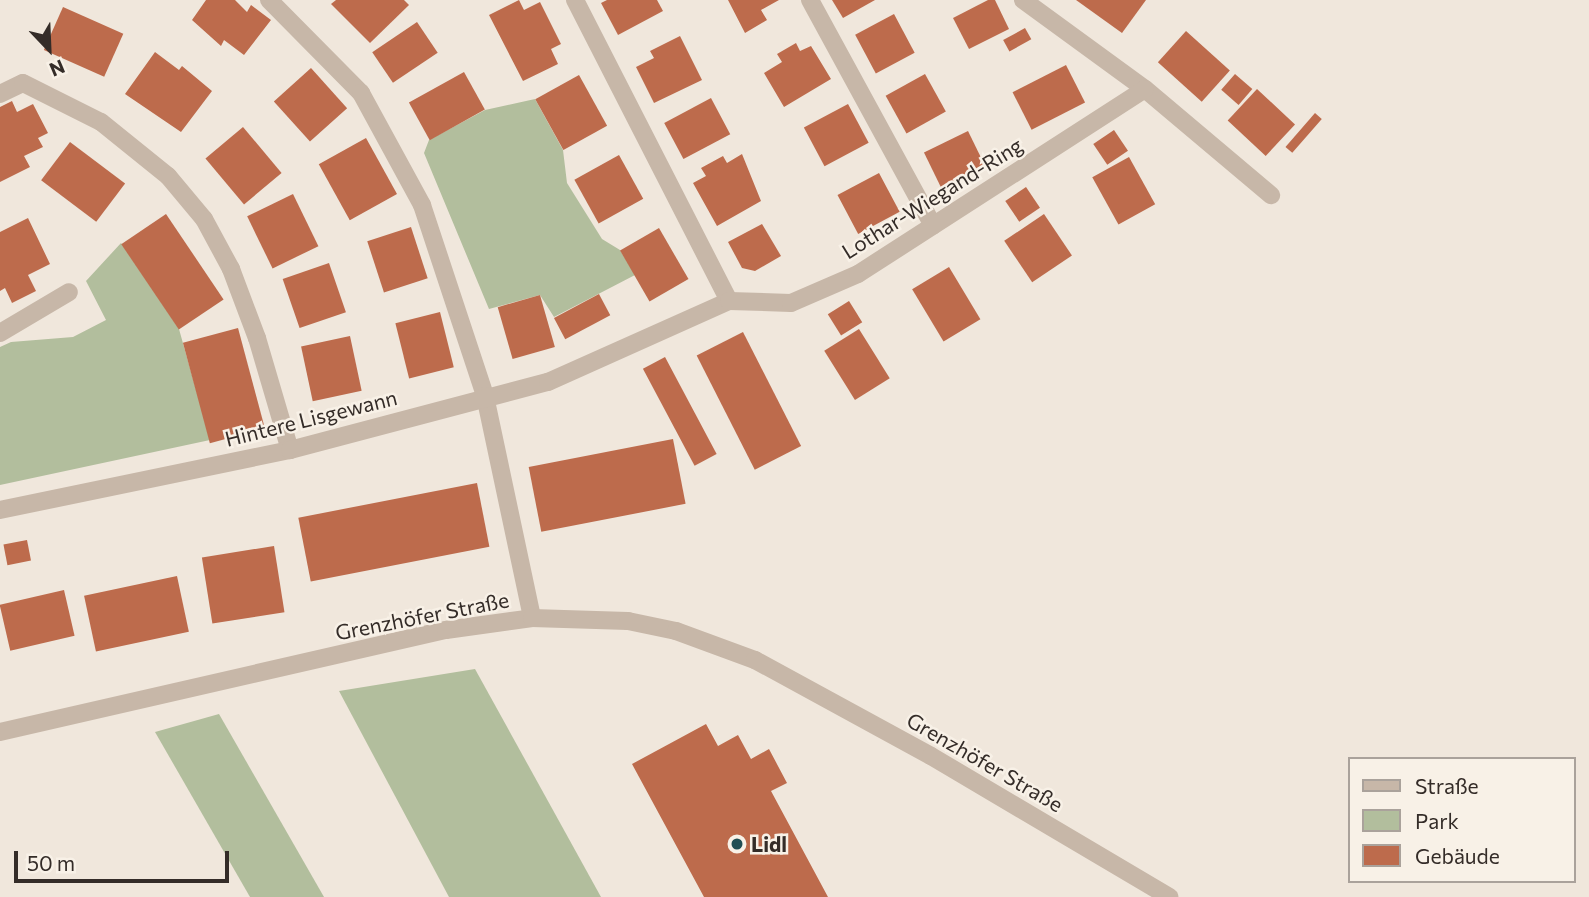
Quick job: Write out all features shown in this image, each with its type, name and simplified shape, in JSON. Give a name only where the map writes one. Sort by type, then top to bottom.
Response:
[{"type":"street","points":[[269,0],[361,93],[401,163],[444,263],[485,396],[532,618]]},
{"type":"street","points":[[575,0],[729,301]]},
{"type":"street","points":[[810,0],[933,226]]},
{"type":"street","points":[[1023,0],[1145,89],[1271,195]]},
{"type":"street","points":[[0,94],[23,83],[101,122],[168,176],[190,202],[231,269],[257,338],[290,450]]},
{"type":"street","name":"Lothar-Wiegand-Ring","points":[[625,348],[729,301],[791,303],[858,274],[1145,89]]},
{"type":"street","points":[[0,333],[69,292]]},
{"type":"street","name":"Hintere Lisgewann","points":[[0,510],[290,450],[485,396],[548,383],[625,348]]},
{"type":"street","name":"Grenzhöfer Straße","points":[[0,732],[446,630],[532,618],[628,621],[676,631],[755,660],[931,755],[1169,897]]},
{"type":"green space","points":[[535,99],[563,150],[567,183],[602,239],[620,250],[635,275],[554,317],[540,295],[489,309],[424,153],[429,140],[485,110]]},
{"type":"green space","points":[[121,243],[179,329],[210,440],[0,485],[0,347],[11,342],[73,337],[106,320],[86,281]]},
{"type":"green space","points":[[475,669],[601,897],[449,897],[339,691]]},
{"type":"green space","points":[[219,714],[324,897],[250,897],[155,732]]},
{"type":"building","points":[[206,0],[235,0],[247,12],[251,5],[271,20],[244,55],[224,40],[221,46],[192,20]]},
{"type":"building","points":[[336,0],[404,0],[409,5],[370,43],[331,4]]},
{"type":"building","points":[[519,0],[524,10],[540,2],[561,44],[551,49],[558,64],[523,81],[489,15]]},
{"type":"building","points":[[607,0],[657,0],[663,11],[618,35],[601,3]]},
{"type":"building","points":[[728,0],[779,0],[761,10],[767,20],[745,33]]},
{"type":"building","points":[[832,0],[875,0],[843,18]]},
{"type":"building","points":[[988,0],[995,0],[1009,29],[969,49],[953,18]]},
{"type":"building","points":[[1076,0],[1146,0],[1122,33]]},
{"type":"building","points":[[63,7],[123,34],[104,77],[44,50]]},
{"type":"building","points":[[894,14],[915,53],[876,74],[855,35]]},
{"type":"building","points":[[417,22],[438,53],[393,83],[372,52]]},
{"type":"building","points":[[1025,28],[1031,39],[1009,51],[1003,40]]},
{"type":"building","points":[[1186,31],[1230,70],[1202,102],[1158,62]]},
{"type":"building","points":[[680,36],[702,80],[654,103],[636,67],[654,58],[650,51]]},
{"type":"building","points":[[796,43],[800,51],[811,46],[831,79],[784,107],[764,73],[782,62],[777,54]]},
{"type":"building","points":[[155,52],[179,70],[182,66],[212,91],[181,132],[125,94]]},
{"type":"building","points":[[1066,65],[1085,102],[1032,130],[1013,92]]},
{"type":"building","points":[[311,68],[347,108],[310,142],[274,101]]},
{"type":"building","points":[[464,72],[485,110],[430,140],[409,103]]},
{"type":"building","points":[[925,74],[946,112],[906,133],[886,96]]},
{"type":"building","points":[[1235,74],[1252,89],[1239,105],[1221,90]]},
{"type":"building","points":[[579,75],[607,126],[563,150],[535,99]]},
{"type":"building","points":[[1257,89],[1295,124],[1266,156],[1228,120]]},
{"type":"building","points":[[711,98],[730,134],[683,159],[664,123]]},
{"type":"building","points":[[12,101],[17,112],[33,104],[48,133],[38,138],[43,147],[24,156],[30,167],[0,182],[0,107]]},
{"type":"building","points":[[848,104],[869,143],[825,166],[804,127]]},
{"type":"building","points":[[1315,113],[1322,119],[1292,153],[1285,147]]},
{"type":"building","points":[[243,127],[282,173],[244,204],[205,158]]},
{"type":"building","points":[[1114,130],[1128,151],[1107,165],[1093,144]]},
{"type":"building","points":[[968,131],[985,166],[941,188],[924,152]]},
{"type":"building","points":[[366,138],[397,194],[350,220],[319,164]]},
{"type":"building","points":[[70,142],[125,184],[96,222],[41,180]]},
{"type":"building","points":[[742,154],[761,201],[717,226],[693,183],[706,176],[701,168],[723,156],[727,163]]},
{"type":"building","points":[[619,155],[643,199],[599,223],[574,180]]},
{"type":"building","points":[[1129,157],[1155,204],[1118,225],[1092,177]]},
{"type":"building","points":[[879,173],[900,212],[858,234],[838,195]]},
{"type":"building","points":[[1026,187],[1040,208],[1019,222],[1005,201]]},
{"type":"building","points":[[293,194],[318,246],[273,268],[247,216]]},
{"type":"building","points":[[166,214],[224,299],[179,330],[121,244]]},
{"type":"building","points":[[1044,214],[1072,255],[1032,282],[1004,241]]},
{"type":"building","points":[[28,218],[50,264],[28,275],[36,291],[12,303],[5,288],[0,291],[0,232]]},
{"type":"building","points":[[762,224],[781,256],[755,271],[742,268],[728,242]]},
{"type":"building","points":[[411,227],[428,278],[384,293],[367,241]]},
{"type":"building","points":[[659,228],[688,279],[650,302],[620,250]]},
{"type":"building","points":[[329,263],[346,312],[300,328],[283,279]]},
{"type":"building","points":[[949,267],[980,319],[944,341],[912,289]]},
{"type":"building","points":[[599,294],[610,315],[565,339],[554,318]]},
{"type":"building","points":[[540,295],[555,347],[513,359],[498,307]]},
{"type":"building","points":[[849,301],[862,322],[841,335],[828,314]]},
{"type":"building","points":[[440,312],[454,367],[409,378],[395,323]]},
{"type":"building","points":[[238,328],[265,428],[210,443],[183,343]]},
{"type":"building","points":[[859,329],[890,378],[855,400],[824,351]]},
{"type":"building","points":[[743,332],[801,446],[755,470],[697,356]]},
{"type":"building","points":[[350,336],[362,391],[313,401],[301,346]]},
{"type":"building","points":[[665,357],[717,454],[695,466],[643,369]]},
{"type":"building","points":[[673,439],[686,504],[541,532],[529,467]]},
{"type":"building","points":[[477,483],[489,547],[311,582],[298,518]]},
{"type":"building","points":[[27,540],[31,561],[7,565],[3,545]]},
{"type":"building","points":[[274,546],[284,612],[212,624],[202,557]]},
{"type":"building","points":[[177,576],[189,632],[96,652],[84,596]]},
{"type":"building","points":[[64,590],[75,636],[10,651],[0,605]]},
{"type":"building","name":"Lidl","points":[[706,724],[718,746],[738,735],[751,759],[769,749],[787,783],[771,791],[828,897],[704,897],[632,764]]},
{"type":"place","name":"Lidl","points":[[737,844]]}]
